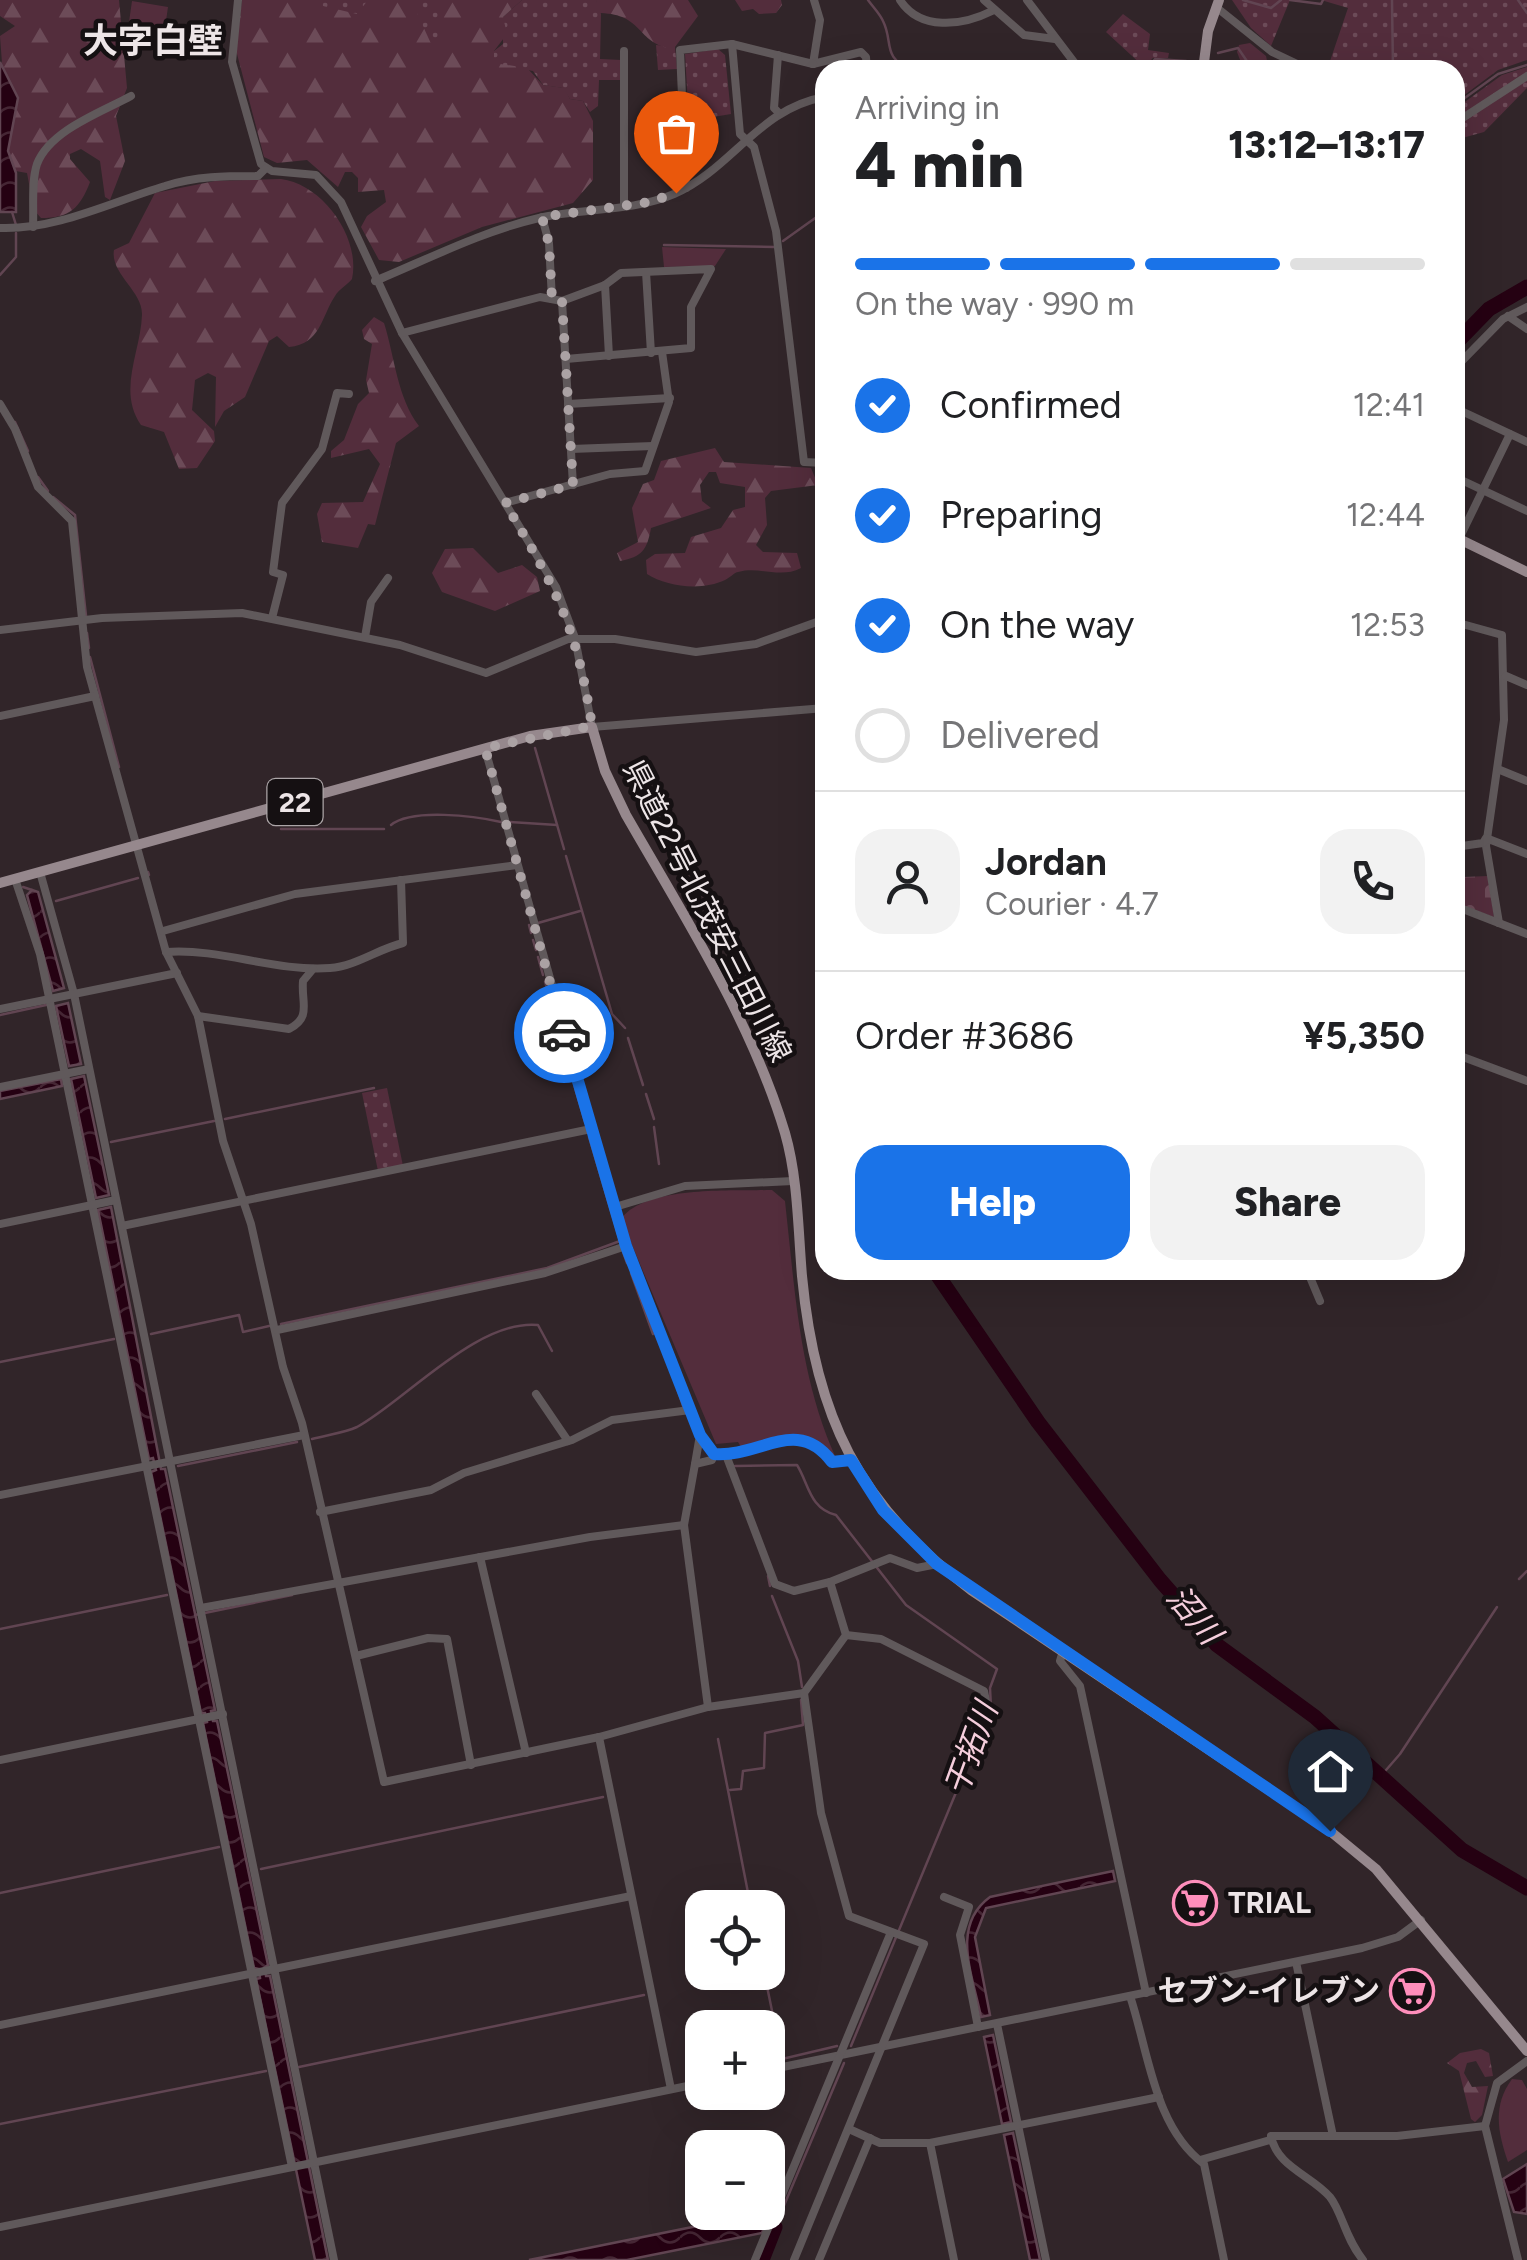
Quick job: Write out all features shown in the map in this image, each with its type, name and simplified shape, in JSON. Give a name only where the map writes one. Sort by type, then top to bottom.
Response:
[{"type":"main road","points":[[1205,60],[1218,4]]},
{"type":"main road","points":[[1465,542],[1527,572]]},
{"type":"main road","name":"22","points":[[0,883],[485,748],[592,726]]},
{"type":"main road","name":"県道22号北茂安三田川線","points":[[592,726],[605,771],[626,816],[772,1091],[794,1181],[813,1364],[827,1410],[851,1460],[883,1510],[937,1564],[1330,1831],[1376,1869],[1422,1920],[1527,2052]]},
{"type":"street","points":[[238,0],[232,62],[265,168]]},
{"type":"street","points":[[686,188],[680,50],[732,44],[814,64],[820,20],[814,0]]},
{"type":"street","points":[[900,0],[914,16],[939,24],[992,11]]},
{"type":"street","points":[[984,0],[1024,36],[1055,39]]},
{"type":"street","points":[[1027,0],[1072,60]]},
{"type":"street","points":[[1218,4],[1272,52],[1289,60]]},
{"type":"street","points":[[732,44],[740,134],[754,147],[776,231],[804,462],[815,463]]},
{"type":"street","points":[[624,50],[624,206]]},
{"type":"street","points":[[829,60],[860,52],[866,60]]},
{"type":"street","points":[[778,55],[774,108],[778,112]]},
{"type":"street","points":[[1465,116],[1527,76]]},
{"type":"street","points":[[33,227],[36,169],[42,155],[74,126],[131,96]]},
{"type":"street","points":[[375,281],[542,217],[662,198],[686,188],[778,112],[815,100]]},
{"type":"street","points":[[0,228],[33,227],[96,211],[166,185],[203,177],[258,176],[265,168]]},
{"type":"street","points":[[265,168],[305,172],[328,183],[342,202],[402,333],[556,587],[575,638],[592,726],[815,709]]},
{"type":"street","points":[[542,217],[566,359],[573,485]]},
{"type":"street","points":[[402,333],[540,297],[557,300],[605,286],[621,273],[711,269],[691,308],[691,348],[566,359]]},
{"type":"street","points":[[646,272],[651,353]]},
{"type":"street","points":[[605,286],[609,356]]},
{"type":"street","points":[[1465,358],[1508,316],[1527,307]]},
{"type":"street","points":[[1508,316],[1527,329]]},
{"type":"street","points":[[505,503],[644,471],[670,398],[662,352]]},
{"type":"street","points":[[272,618],[284,574],[274,572],[285,495],[322,449],[336,394],[349,394]]},
{"type":"street","points":[[568,404],[670,398]]},
{"type":"street","points":[[0,404],[16,428],[38,487],[72,521],[95,696],[166,952],[198,1016],[223,1141],[244,1202],[304,1435],[384,1782],[599,1737],[708,1706],[804,1693]]},
{"type":"street","points":[[1465,413],[1527,442]]},
{"type":"street","points":[[1465,524],[1510,434]]},
{"type":"street","points":[[571,449],[654,446]]},
{"type":"street","points":[[1465,481],[1527,510]]},
{"type":"street","points":[[365,637],[372,602],[388,578]]},
{"type":"street","points":[[0,630],[83,620],[218,613],[272,618],[365,637],[486,673],[548,644],[575,638],[615,639],[696,652],[756,644],[815,623]]},
{"type":"street","points":[[1465,625],[1502,634],[1506,676],[1500,770],[1486,838],[1483,844],[1465,846]]},
{"type":"street","points":[[1506,676],[1527,685]]},
{"type":"street","points":[[0,716],[95,696]]},
{"type":"street","points":[[485,748],[626,1246],[700,1435],[714,1454],[803,1439],[820,1446],[832,1462],[851,1460]]},
{"type":"street","points":[[1500,770],[1527,781]]},
{"type":"street","points":[[1486,838],[1527,854]]},
{"type":"street","points":[[1486,838],[1499,924]]},
{"type":"street","points":[[163,931],[257,902],[517,865]]},
{"type":"street","points":[[40,872],[74,994],[122,1226],[158,1463],[262,1971],[293,2167]]},
{"type":"street","points":[[15,879],[50,999],[93,1204],[158,1463],[201,1608],[210,1716],[262,1971],[313,2163],[334,2260]]},
{"type":"street","points":[[166,952],[222,954],[313,969],[349,964],[403,942],[401,880]]},
{"type":"street","points":[[1465,910],[1527,934]]},
{"type":"street","points":[[198,1016],[289,1029],[300,1023],[306,1012],[303,981],[313,969]]},
{"type":"street","points":[[0,1009],[178,973]]},
{"type":"street","points":[[1465,1058],[1527,1081]]},
{"type":"street","points":[[0,1087],[89,1069]]},
{"type":"street","points":[[122,1226],[591,1130]]},
{"type":"street","points":[[615,1207],[684,1186],[794,1181]]},
{"type":"street","points":[[0,1224],[116,1200]]},
{"type":"street","points":[[277,1330],[545,1273],[626,1246]]},
{"type":"street","points":[[1311,1280],[1320,1301]]},
{"type":"street","points":[[536,1394],[568,1441]]},
{"type":"street","points":[[320,1512],[431,1490],[464,1473],[568,1441],[612,1420],[690,1410]]},
{"type":"street","points":[[0,1496],[304,1435]]},
{"type":"street","points":[[700,1435],[684,1525],[708,1706]]},
{"type":"street","points":[[695,1464],[712,1460],[714,1454]]},
{"type":"street","points":[[726,1455],[775,1584],[794,1591],[830,1582],[890,1558],[917,1568],[937,1564]]},
{"type":"street","points":[[201,1608],[336,1581],[684,1525]]},
{"type":"street","points":[[480,1558],[526,1753]]},
{"type":"street","points":[[830,1582],[846,1635]]},
{"type":"street","points":[[794,2260],[924,1944],[849,1916],[821,1813],[804,1693],[846,1635]]},
{"type":"street","points":[[846,1635],[881,1639],[984,1691],[987,1706],[976,1732]]},
{"type":"street","points":[[356,1656],[428,1638],[447,1639],[472,1765]]},
{"type":"street","points":[[1063,1651],[1060,1660],[1074,1675],[1084,1703],[1146,1993]]},
{"type":"street","points":[[0,1760],[210,1716]]},
{"type":"street","points":[[599,1737],[671,2089]]},
{"type":"street","points":[[0,2025],[630,1896]]},
{"type":"street","points":[[944,1897],[969,1907],[960,1935],[978,2027]]},
{"type":"street","points":[[785,2066],[1296,1962],[1398,1937],[1422,1920]]},
{"type":"street","points":[[756,2260],[840,2055],[895,1934]]},
{"type":"street","points":[[1296,1962],[1333,2136]]},
{"type":"street","points":[[1130,1996],[1159,2097],[1184,2150],[1200,2160],[1224,2260]]},
{"type":"street","points":[[996,2024],[1046,2260]]},
{"type":"street","points":[[1518,2260],[1485,2126],[1497,2083],[1527,2061]]},
{"type":"street","points":[[0,2227],[685,2086]]},
{"type":"street","points":[[849,2129],[880,2143],[930,2143],[1159,2097]]},
{"type":"street","points":[[1200,2160],[1270,2140],[1275,2134],[1439,2134],[1485,2126]]},
{"type":"street","points":[[818,2260],[870,2138]]},
{"type":"street","points":[[1270,2140],[1281,2157],[1330,2197],[1343,2232],[1362,2260]]},
{"type":"street","points":[[930,2143],[954,2260]]},
{"type":"green space","points":[[0,0],[119,0],[127,88],[116,116],[125,161],[110,200],[105,197],[100,161],[81,149],[70,154],[70,159],[90,182],[78,205],[59,216],[41,218],[34,210],[27,173],[10,170],[0,36],[15,26],[0,16]]},
{"type":"green space","points":[[242,0],[320,0],[323,6],[357,14],[368,0],[411,0],[433,48],[442,45],[443,40],[435,0],[522,0],[503,17],[507,34],[494,51],[494,63],[527,68],[543,85],[564,88],[570,99],[583,101],[593,121],[593,180],[573,203],[482,227],[399,262],[379,260],[361,227],[367,216],[386,202],[384,190],[358,192],[358,178],[352,172],[345,172],[338,187],[307,160],[277,163],[264,157],[236,50]]},
{"type":"green space","points":[[306,0],[493,0],[432,58]]},
{"type":"green space","points":[[522,0],[596,0],[601,14],[600,59],[621,60],[621,80],[599,80],[598,106],[590,112],[583,101],[570,99],[563,88],[543,85],[533,71],[494,64],[494,51],[503,44],[503,17]]},
{"type":"green space","points":[[596,0],[688,0],[698,16],[675,47],[664,47],[630,21],[597,13]]},
{"type":"green space","points":[[735,0],[781,0],[782,5],[776,13],[759,14],[753,9],[742,11]]},
{"type":"green space","points":[[1232,0],[1290,0],[1271,46],[1251,28]]},
{"type":"green space","points":[[1321,0],[1527,0],[1527,60],[1498,70],[1465,95],[1465,60],[1330,60],[1348,8]]},
{"type":"green space","points":[[132,1],[168,7],[162,49],[126,43]]},
{"type":"green space","points":[[1123,14],[1150,34],[1148,50],[1169,53],[1168,58],[1136,60],[1106,32]]},
{"type":"green space","points":[[1250,43],[1267,60],[1240,60],[1239,45]]},
{"type":"green space","points":[[656,45],[675,47],[677,69],[658,70]]},
{"type":"green space","points":[[718,49],[725,55],[731,114],[689,121],[685,54]]},
{"type":"green space","points":[[1527,67],[1527,88],[1484,132],[1465,137],[1465,102],[1502,75]]},
{"type":"green space","points":[[281,179],[311,191],[335,215],[350,246],[352,279],[337,294],[308,341],[289,347],[277,336],[269,341],[245,397],[224,411],[215,427],[216,377],[208,373],[195,380],[192,410],[214,431],[215,441],[197,468],[179,469],[164,432],[141,425],[134,412],[131,385],[141,306],[117,267],[114,250],[129,243],[155,193],[215,181]]},
{"type":"green space","points":[[662,247],[726,249],[715,266],[664,267]]},
{"type":"green space","points":[[374,317],[384,323],[401,390],[419,426],[396,443],[375,525],[368,524],[358,548],[322,542],[317,514],[322,503],[363,502],[380,464],[369,449],[331,458],[331,451],[344,440],[358,404],[369,393],[366,380],[372,344],[364,339],[362,330]]},
{"type":"green space","points":[[715,448],[724,462],[811,468],[815,485],[771,491],[765,498],[767,525],[756,545],[763,552],[797,553],[801,568],[737,572],[716,583],[695,586],[664,582],[647,574],[646,560],[655,554],[685,553],[691,537],[721,528],[733,510],[745,507],[745,487],[720,483],[716,472],[709,472],[700,485],[702,501],[711,508],[651,528],[642,551],[620,561],[617,553],[638,542],[632,508],[643,484],[654,480],[661,461]]},
{"type":"green space","points":[[473,548],[498,573],[522,565],[537,577],[540,591],[495,611],[442,592],[432,573],[445,549]]},
{"type":"green space","points":[[1488,876],[1494,917],[1465,906],[1465,877]]},
{"type":"green space","points":[[387,1088],[403,1166],[378,1171],[362,1093]]},
{"type":"green space","points":[[772,1190],[785,1201],[806,1364],[836,1458],[833,1459],[804,1435],[741,1447],[738,1442],[716,1444],[621,1219],[649,1200],[669,1195]]},
{"type":"green space","points":[[1481,2049],[1489,2053],[1493,2076],[1485,2077],[1476,2061],[1467,2063],[1464,2073],[1472,2087],[1488,2086],[1482,2115],[1475,2122],[1459,2071],[1447,2063],[1460,2053]]},
{"type":"green space","points":[[1512,2079],[1522,2080],[1527,2089],[1527,2150],[1508,2162],[1499,2109]]},
{"type":"water","points":[[0,62],[18,98],[8,151],[16,173],[16,212],[0,212]]},
{"type":"water","points":[[32,890],[38,892],[64,988],[53,991],[27,895]]},
{"type":"water","points":[[68,1003],[81,1064],[69,1066],[56,1006]]},
{"type":"water","points":[[84,1076],[109,1195],[96,1198],[71,1079]]},
{"type":"water","points":[[61,1079],[62,1086],[0,1099],[0,1091]]},
{"type":"water","points":[[111,1207],[161,1469],[165,1469],[215,1710],[211,1711],[213,1721],[217,1721],[268,1965],[264,1968],[266,1976],[270,1976],[328,2260],[315,2260],[256,1979],[260,1978],[259,1969],[254,1968],[203,1723],[207,1722],[205,1713],[201,1713],[151,1472],[156,1470],[153,1458],[149,1459],[98,1210]]},
{"type":"water","points":[[1113,1871],[1115,1881],[986,1908],[975,1937],[990,2015],[981,2017],[967,1937],[978,1909],[990,1897]]},
{"type":"water","points":[[993,2035],[1011,2122],[1002,2124],[984,2037]]},
{"type":"water","points":[[1013,2133],[1040,2260],[1030,2260],[1004,2135]]},
{"type":"water","points":[[1527,2164],[1527,2214],[1514,2212],[1503,2179]]},
{"type":"water","points":[[685,2229],[763,2230],[627,2260],[529,2260]]},
{"type":"waterway","points":[[868,0],[883,21],[896,60]]},
{"type":"waterway","points":[[1243,0],[1271,8],[1281,0]]},
{"type":"waterway","points":[[1290,0],[1321,4],[1323,0]]},
{"type":"waterway","points":[[1392,0],[1393,60]]},
{"type":"waterway","points":[[1518,0],[1527,13]]},
{"type":"waterway","points":[[1218,53],[1238,48],[1246,60]]},
{"type":"waterway","points":[[1154,60],[1170,60]]},
{"type":"waterway","points":[[1465,98],[1498,74],[1527,65]]},
{"type":"waterway","points":[[12,212],[16,225]]},
{"type":"waterway","points":[[783,241],[815,218]]},
{"type":"waterway","points":[[0,275],[16,257],[16,233]]},
{"type":"waterway","points":[[664,245],[775,247]]},
{"type":"waterway","name":"沼川","points":[[1465,334],[1489,309],[1527,287]]},
{"type":"waterway","points":[[15,422],[28,451]]},
{"type":"waterway","points":[[38,477],[48,491]]},
{"type":"waterway","points":[[53,497],[75,515],[86,616]]},
{"type":"waterway","points":[[87,633],[89,648]]},
{"type":"waterway","points":[[90,657],[119,767]]},
{"type":"waterway","points":[[535,748],[564,849]]},
{"type":"waterway","points":[[391,825],[428,815],[501,822]]},
{"type":"waterway","points":[[274,820],[277,825]]},
{"type":"waterway","points":[[510,822],[557,825]]},
{"type":"waterway","points":[[281,829],[384,829]]},
{"type":"waterway","points":[[566,856],[612,1014],[625,1028]]},
{"type":"waterway","points":[[56,901],[138,878]]},
{"type":"waterway","points":[[23,887],[32,890]]},
{"type":"waterway","points":[[538,923],[580,911]]},
{"type":"waterway","points":[[529,925],[531,933]]},
{"type":"waterway","points":[[533,940],[536,950]]},
{"type":"waterway","points":[[538,957],[543,975]]},
{"type":"waterway","points":[[545,982],[550,999]]},
{"type":"waterway","points":[[0,1015],[46,1005]]},
{"type":"waterway","points":[[552,1007],[560,1033]]},
{"type":"waterway","points":[[628,1038],[643,1085]]},
{"type":"waterway","points":[[562,1043],[585,1122]]},
{"type":"waterway","points":[[225,1119],[374,1088]]},
{"type":"waterway","points":[[646,1094],[654,1119]]},
{"type":"waterway","points":[[111,1142],[214,1121]]},
{"type":"waterway","points":[[654,1127],[659,1164]]},
{"type":"waterway","points":[[281,1324],[547,1268],[620,1241],[589,1137]]},
{"type":"waterway","points":[[623,1252],[627,1263]]},
{"type":"waterway","points":[[631,1273],[653,1334]]},
{"type":"waterway","name":"沼川","points":[[941,1280],[1038,1422],[1160,1580],[1217,1645],[1315,1717],[1462,1850],[1527,1888]]},
{"type":"waterway","points":[[151,1334],[239,1315],[243,1332],[269,1326]]},
{"type":"waterway","points":[[312,1439],[357,1427],[443,1364],[491,1335],[538,1325],[552,1351]]},
{"type":"waterway","points":[[0,1362],[114,1339]]},
{"type":"waterway","points":[[673,1375],[683,1406]]},
{"type":"waterway","points":[[178,1466],[297,1442]]},
{"type":"waterway","name":"干拓川","points":[[735,1466],[797,1465],[815,1501],[836,1515],[906,1605],[997,1669],[990,1688],[991,1708],[851,2046]]},
{"type":"waterway","points":[[1519,1579],[1527,1571]]},
{"type":"waterway","points":[[768,1576],[770,1586]]},
{"type":"waterway","points":[[0,1629],[167,1595]]},
{"type":"waterway","points":[[195,1615],[292,1595]]},
{"type":"waterway","points":[[772,1596],[798,1661],[802,1687]]},
{"type":"waterway","points":[[1380,1777],[1400,1754],[1497,1607]]},
{"type":"waterway","points":[[730,1790],[741,1789],[743,1771],[764,1768],[765,1733],[803,1725],[801,1700]]},
{"type":"waterway","points":[[718,1739],[747,1890]]},
{"type":"waterway","points":[[261,1869],[603,1797]]},
{"type":"waterway","points":[[0,1893],[219,1847]]},
{"type":"waterway","points":[[768,1990],[782,2059],[837,2046]]},
{"type":"waterway","points":[[299,2067],[644,1995]]},
{"type":"waterway","name":"干拓川","points":[[785,2203],[844,2063]]},
{"type":"waterway","points":[[0,2124],[266,2071]]},
{"type":"waterway","name":"干拓川","points":[[762,2260],[774,2230]]},
{"type":"way so far","points":[[564,1033],[485,748],[592,726],[584,676],[565,608],[505,503],[573,485],[562,301],[552,299],[549,244],[542,217],[650,202],[676,193]]},
{"type":"place","name":"TRIAL","points":[[1195,1903]]},
{"type":"place","name":"セブン-イレブン","points":[[1412,1991]]},
{"type":"district","name":"大字白壁","points":[[153,41]]},
{"type":"route","points":[[564,1033],[626,1246],[700,1435],[714,1454],[803,1439],[820,1446],[832,1462],[851,1460],[883,1510],[937,1564],[1330,1831]]}]
